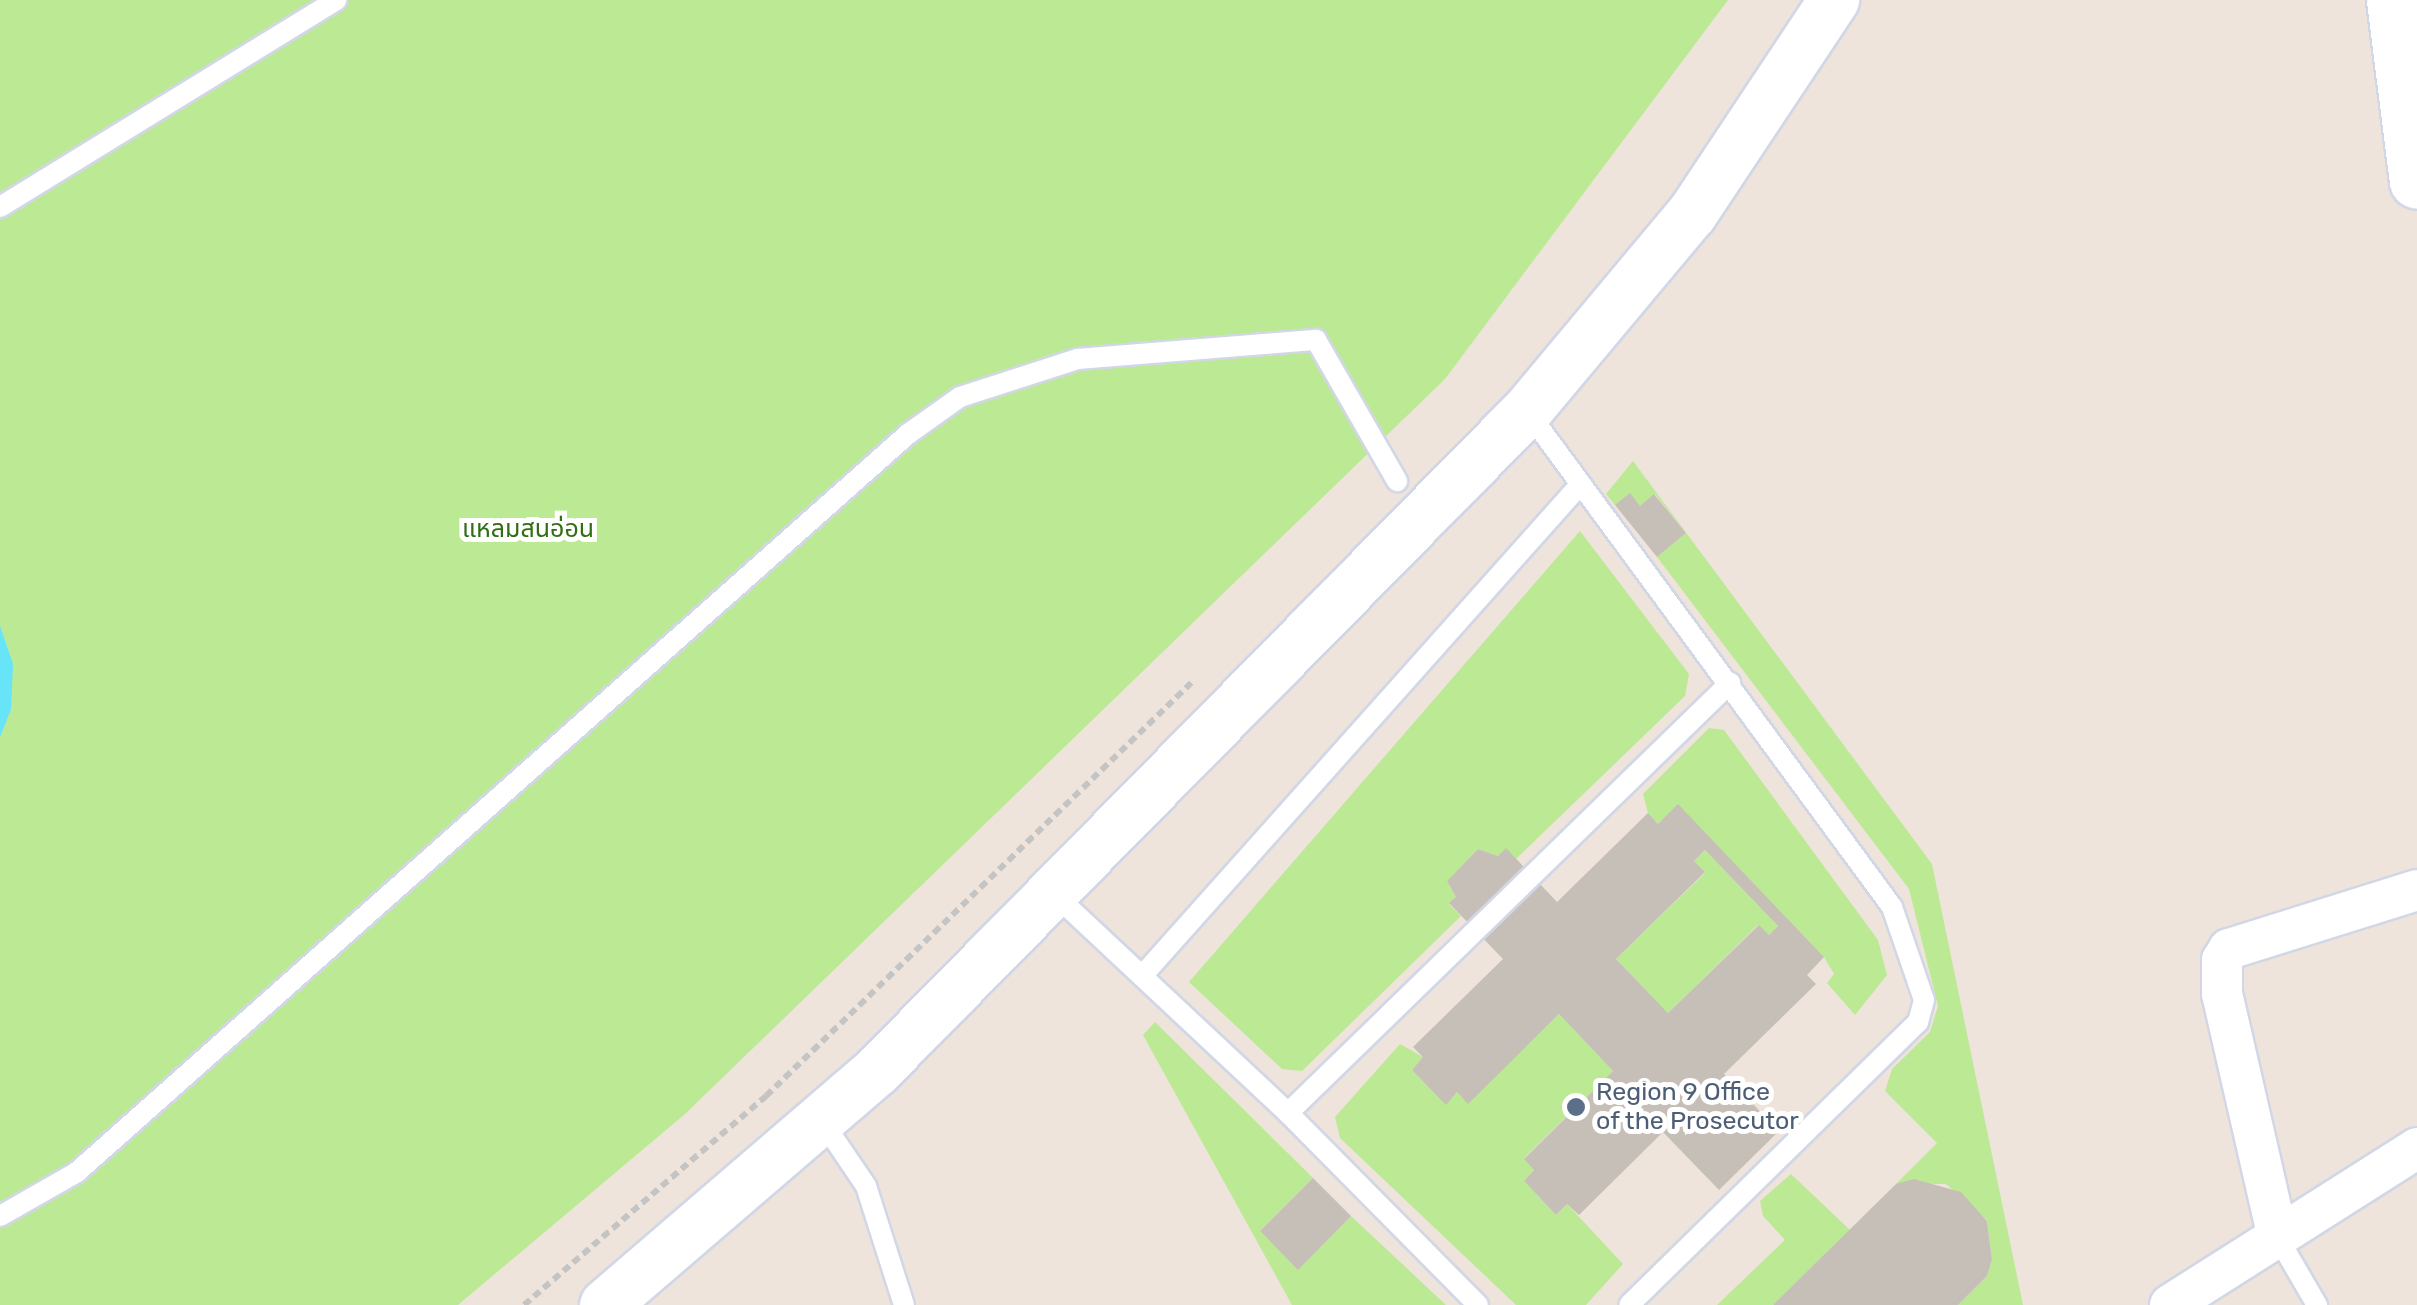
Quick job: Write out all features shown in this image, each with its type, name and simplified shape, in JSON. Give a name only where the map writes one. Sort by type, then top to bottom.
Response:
[{"type":"main road","points":[[2394,0],[2409,52],[2417,181]]},
{"type":"street","points":[[605,1305],[878,1071],[1527,412],[1692,214],[1834,0]]},
{"type":"street","points":[[2278,1238],[2222,994],[2222,960],[2229,949],[2417,890]]},
{"type":"street","points":[[2170,1305],[2417,1148]]},
{"type":"lane","points":[[0,207],[336,0]]},
{"type":"lane","points":[[0,1216],[77,1172],[908,434],[960,398],[1078,359],[1316,340],[1397,481]]},
{"type":"lane","points":[[1527,412],[1892,906],[1924,1000],[1918,1022],[1628,1305]]},
{"type":"lane","points":[[1142,976],[1578,486]]},
{"type":"lane","points":[[1288,1113],[1730,683]]},
{"type":"lane","points":[[1052,893],[1288,1113],[1478,1305]]},
{"type":"lane","points":[[820,1118],[866,1186],[904,1305]]},
{"type":"lane","points":[[2278,1238],[2317,1305]]},
{"type":"path","points":[[524,1305],[766,1096],[1198,675]]},
{"type":"green space","name":"แหลมสนอ่อน","points":[[0,0],[1728,0],[1445,379],[685,1114],[458,1305],[0,1305]]},
{"type":"green space","points":[[1633,461],[1932,864],[2023,1305],[1958,1305],[1987,1276],[1992,1260],[1987,1220],[1946,1184],[1896,1184],[1937,1143],[1885,1091],[1892,1069],[1930,1032],[1938,1006],[1909,889],[1657,557],[1686,533],[1655,494],[1640,506],[1615,505],[1606,494]]},
{"type":"green space","points":[[1580,531],[1689,674],[1685,696],[1516,859],[1506,849],[1498,856],[1478,849],[1447,881],[1456,897],[1449,904],[1461,916],[1302,1071],[1282,1069],[1189,982]]},
{"type":"green space","points":[[1709,728],[1724,730],[1878,940],[1887,975],[1855,1015],[1827,983],[1834,974],[1824,957],[1678,805],[1658,824],[1648,813],[1643,794]]},
{"type":"green space","points":[[1705,850],[1778,926],[1769,935],[1758,925],[1668,1013],[1616,959],[1705,873],[1694,861]]},
{"type":"green space","points":[[1559,1014],[1613,1071],[1524,1158],[1534,1170],[1524,1181],[1556,1215],[1567,1204],[1623,1264],[1586,1305],[1516,1305],[1340,1138],[1335,1117],[1400,1044],[1423,1057],[1412,1070],[1446,1104],[1457,1092],[1468,1103]]},
{"type":"green space","points":[[1155,1022],[1313,1178],[1260,1231],[1298,1269],[1351,1216],[1446,1305],[1292,1305],[1143,1035]]},
{"type":"green space","points":[[1791,1174],[1850,1230],[1773,1305],[1717,1305],[1785,1240],[1763,1216],[1760,1201]]},
{"type":"water","points":[[0,626],[13,664],[11,709],[0,737]]},
{"type":"building","points":[[1630,493],[1640,506],[1654,494],[1686,533],[1657,557],[1615,505]]},
{"type":"building","name":"Region 9 Office of the Prosecutor","points":[[1678,804],[1824,957],[1807,975],[1816,984],[1724,1074],[1779,1131],[1719,1190],[1663,1132],[1579,1215],[1567,1204],[1556,1215],[1524,1181],[1534,1170],[1524,1159],[1613,1071],[1559,1014],[1468,1104],[1457,1092],[1446,1105],[1412,1070],[1423,1057],[1413,1047],[1503,959],[1449,903],[1456,897],[1447,881],[1478,849],[1498,856],[1506,848],[1557,902],[1648,813],[1658,824]],"holes":[[[1705,850],[1778,926],[1769,935],[1759,925],[1668,1013],[1616,959],[1705,872],[1694,861]]]},
{"type":"building","points":[[1313,1178],[1351,1216],[1298,1270],[1260,1231]]},
{"type":"building","points":[[1914,1179],[1961,1192],[1987,1221],[1992,1260],[1987,1276],[1958,1305],[1773,1305],[1896,1184]]},
{"type":"place","name":"Region 9 Office of the Prosecutor","points":[[1576,1107]]}]
